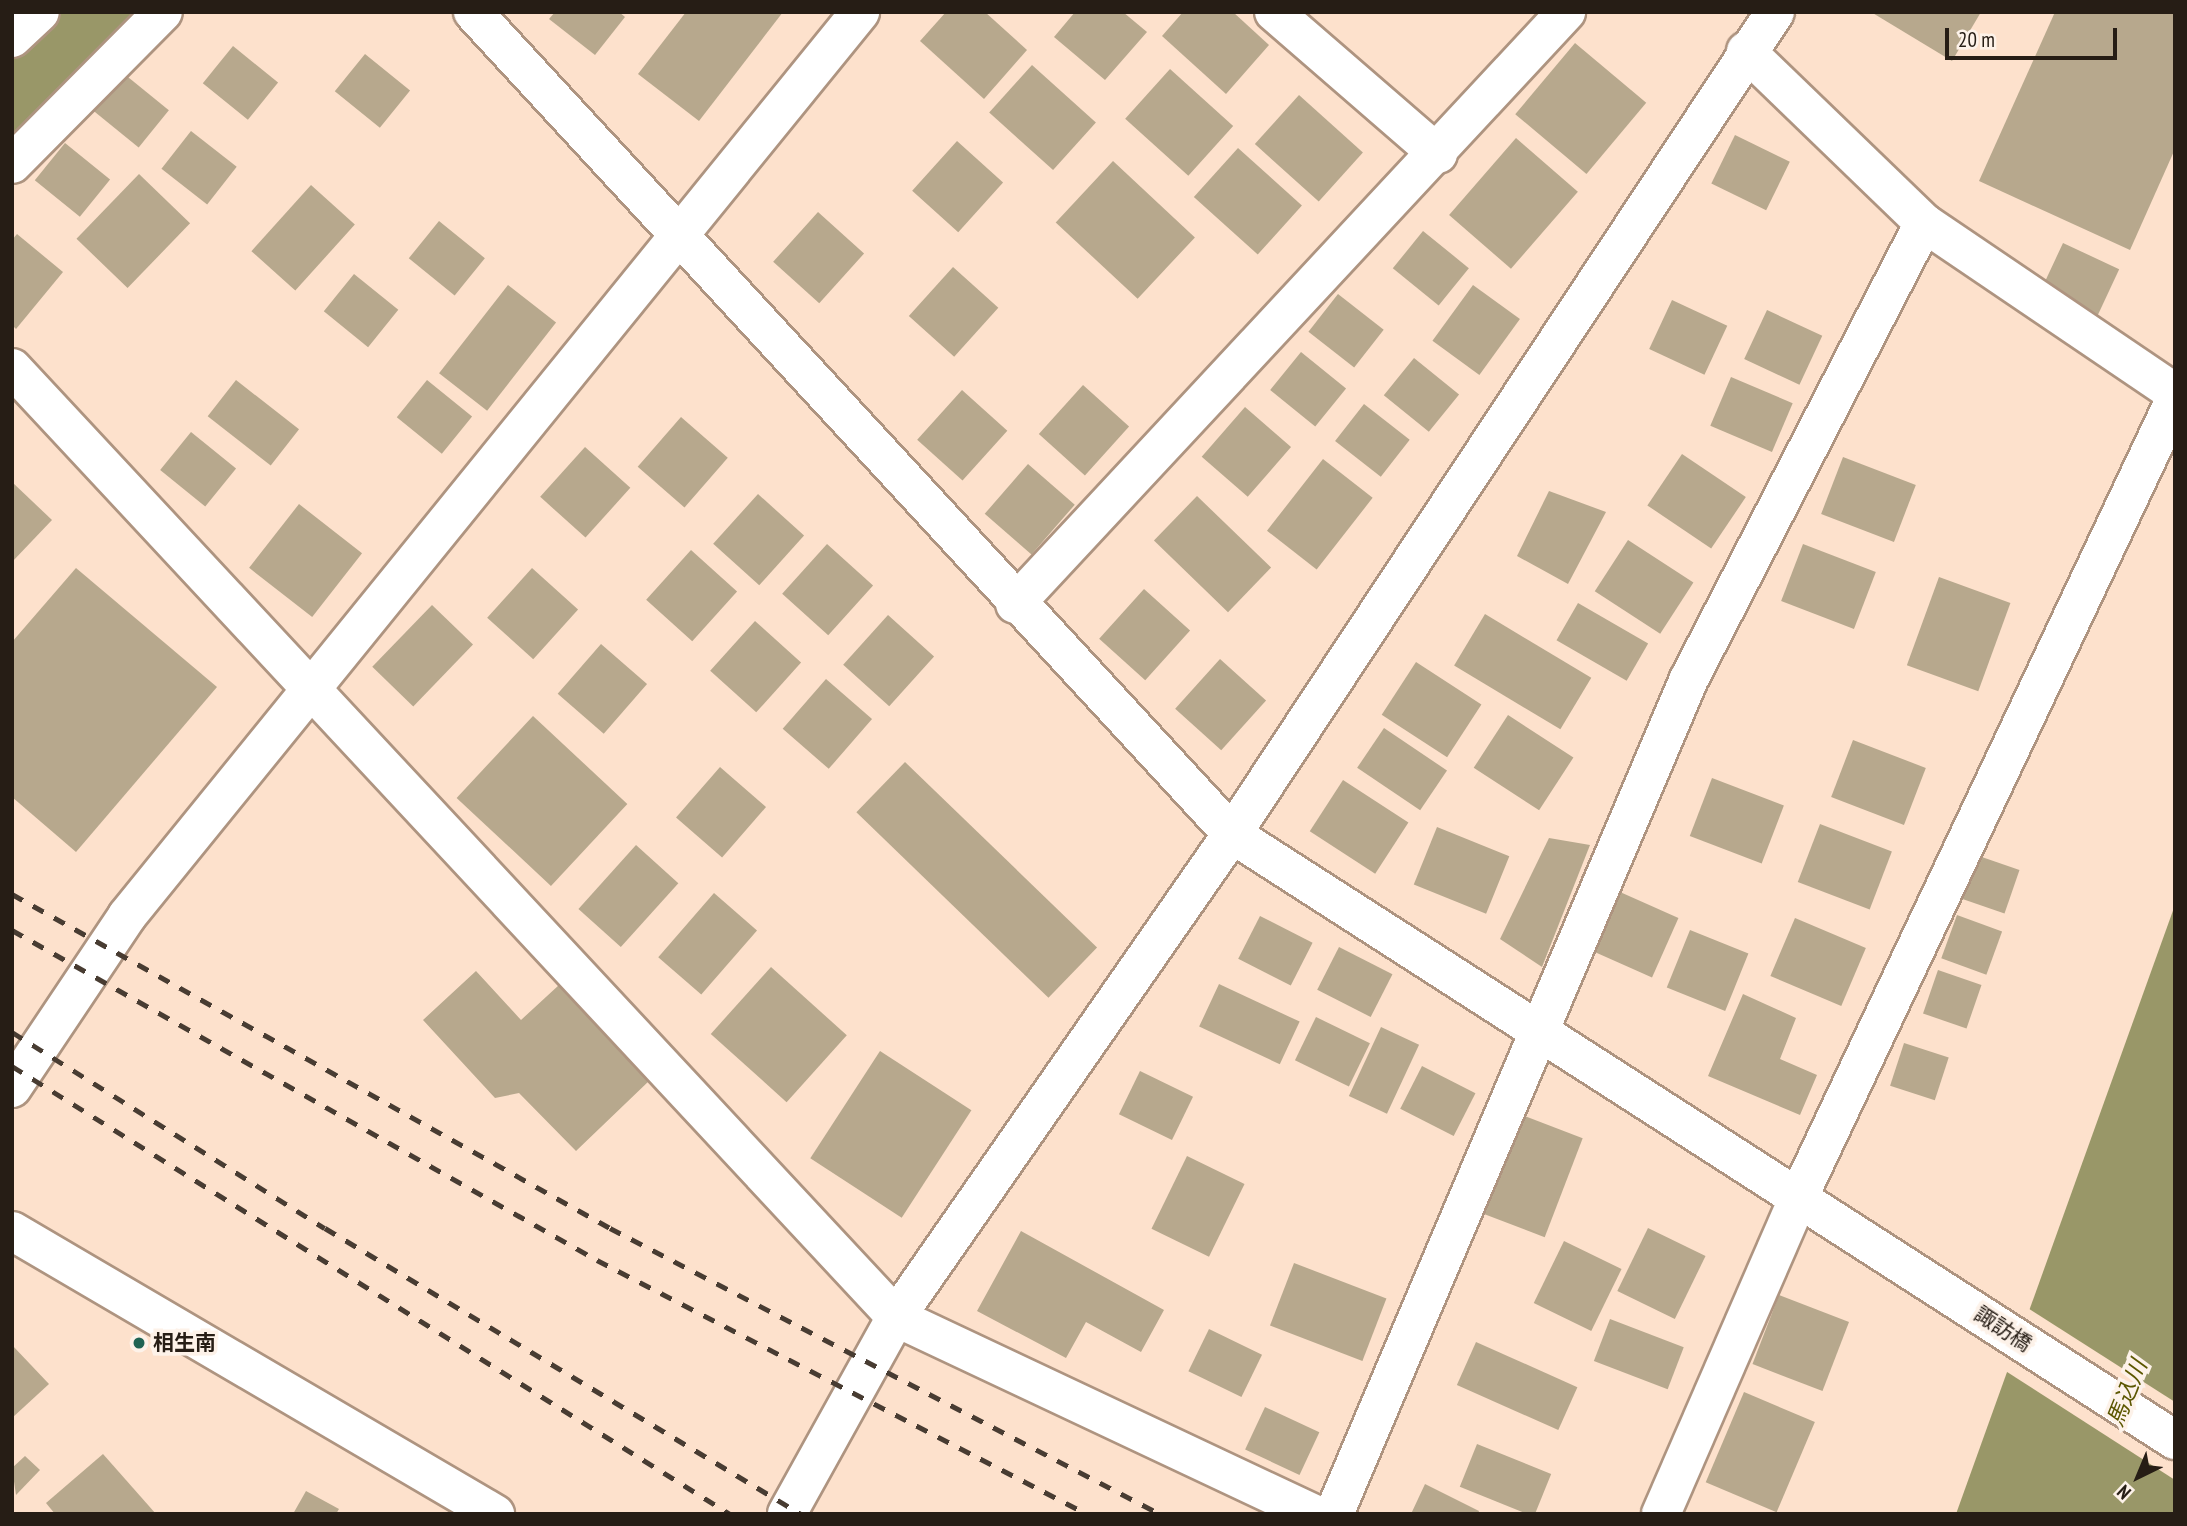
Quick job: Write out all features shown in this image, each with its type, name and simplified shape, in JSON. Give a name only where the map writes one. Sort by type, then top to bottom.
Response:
[{"type":"street","points":[[12,38],[40,12]]},
{"type":"street","points":[[12,164],[163,12]]},
{"type":"street","name":"諏訪橋","points":[[472,12],[680,233],[1015,604],[1232,834],[2175,1440]]},
{"type":"street","points":[[12,1088],[127,916],[310,685],[860,12]]},
{"type":"street","points":[[1274,12],[1438,154]]},
{"type":"street","points":[[1015,604],[1438,154],[1566,12]]},
{"type":"street","points":[[787,1514],[896,1317],[1232,834],[1773,13]]},
{"type":"street","points":[[1746,51],[1924,223],[2175,393]]},
{"type":"street","points":[[1334,1514],[1689,679],[1924,223]]},
{"type":"street","points":[[12,368],[896,1317],[1314,1514]]},
{"type":"street","points":[[1661,1514],[1799,1196],[2175,400]]},
{"type":"street","points":[[12,1231],[495,1514]]},
{"type":"water","name":"馬込川","points":[[2175,905],[2175,1514],[1956,1514]]},
{"type":"pier","points":[[2026,1307],[2175,1402],[2175,1480],[2004,1370]]},
{"type":"building","points":[[555,12],[619,12],[625,17],[595,55],[549,19]]},
{"type":"building","points":[[686,12],[783,12],[699,121],[638,74]]},
{"type":"building","points":[[946,12],[985,12],[1027,50],[984,99],[920,41]]},
{"type":"building","points":[[1075,12],[1123,12],[1147,32],[1105,80],[1054,37]]},
{"type":"building","points":[[1183,12],[1233,12],[1269,45],[1226,94],[1162,36]]},
{"type":"building","points":[[1871,12],[1981,12],[1952,61]]},
{"type":"building","points":[[2055,12],[2175,12],[2175,149],[2130,250],[1979,181]]},
{"type":"building","points":[[1575,43],[1646,103],[1586,174],[1515,114]]},
{"type":"building","points":[[233,46],[278,83],[248,120],[203,83]]},
{"type":"building","points":[[365,54],[410,91],[380,128],[335,91]]},
{"type":"building","points":[[1032,65],[1096,123],[1053,170],[989,113]]},
{"type":"building","points":[[1170,69],[1233,126],[1188,176],[1125,119]]},
{"type":"building","points":[[123,73],[169,110],[139,147],[93,110]]},
{"type":"building","points":[[1299,95],[1363,153],[1319,202],[1255,144]]},
{"type":"building","points":[[191,131],[237,167],[207,205],[161,169]]},
{"type":"building","points":[[1735,135],[1790,162],[1766,210],[1711,184]]},
{"type":"building","points":[[1516,138],[1578,192],[1511,269],[1449,215]]},
{"type":"building","points":[[957,141],[1003,182],[958,232],[912,191]]},
{"type":"building","points":[[65,143],[110,180],[80,217],[35,180]]},
{"type":"building","points":[[1238,148],[1302,206],[1258,255],[1194,197]]},
{"type":"building","points":[[1113,161],[1195,237],[1138,299],[1056,222]]},
{"type":"building","points":[[139,174],[190,223],[128,288],[76,239]]},
{"type":"building","points":[[311,185],[355,224],[295,291],[251,251]]},
{"type":"building","points":[[818,212],[864,253],[819,303],[773,262]]},
{"type":"building","points":[[439,221],[485,258],[455,295],[409,258]]},
{"type":"building","points":[[1423,231],[1469,268],[1439,305],[1393,268]]},
{"type":"building","points":[[17,234],[63,272],[16,329],[12,325],[12,240]]},
{"type":"building","points":[[2063,243],[2119,269],[2097,317],[2041,291]]},
{"type":"building","points":[[953,267],[998,308],[954,357],[909,316]]},
{"type":"building","points":[[354,274],[398,310],[368,347],[324,311]]},
{"type":"building","points":[[508,285],[556,323],[487,411],[439,373]]},
{"type":"building","points":[[1473,285],[1520,319],[1479,375],[1432,341]]},
{"type":"building","points":[[1338,294],[1384,330],[1354,368],[1308,332]]},
{"type":"building","points":[[1672,300],[1727,326],[1704,375],[1649,349]]},
{"type":"building","points":[[1767,310],[1822,336],[1799,385],[1744,359]]},
{"type":"building","points":[[1301,352],[1346,389],[1315,427],[1270,390]]},
{"type":"building","points":[[1414,358],[1459,395],[1429,432],[1384,395]]},
{"type":"building","points":[[1731,377],[1793,403],[1772,452],[1710,426]]},
{"type":"building","points":[[236,380],[299,429],[271,466],[208,416]]},
{"type":"building","points":[[427,380],[472,417],[442,454],[397,417]]},
{"type":"building","points":[[1083,385],[1129,426],[1085,476],[1039,434]]},
{"type":"building","points":[[962,390],[1007,431],[963,481],[917,440]]},
{"type":"building","points":[[1364,404],[1410,440],[1381,477],[1335,441]]},
{"type":"building","points":[[1245,407],[1291,447],[1248,497],[1202,457]]},
{"type":"building","points":[[681,417],[728,458],[684,507],[638,467]]},
{"type":"building","points":[[191,432],[236,469],[205,507],[160,470]]},
{"type":"building","points":[[585,447],[630,488],[586,538],[540,497]]},
{"type":"building","points":[[1682,454],[1746,497],[1711,548],[1647,505]]},
{"type":"building","points":[[1843,457],[1916,485],[1894,542],[1821,514]]},
{"type":"building","points":[[1323,459],[1373,498],[1317,569],[1267,531]]},
{"type":"building","points":[[1028,464],[1075,505],[1031,554],[985,514]]},
{"type":"building","points":[[12,482],[52,520],[12,562]]},
{"type":"building","points":[[1549,491],[1606,512],[1568,584],[1517,556]]},
{"type":"building","points":[[758,494],[804,535],[759,585],[713,544]]},
{"type":"building","points":[[1197,496],[1271,568],[1228,612],[1154,541]]},
{"type":"building","points":[[299,504],[362,553],[312,617],[249,568]]},
{"type":"building","points":[[1628,540],[1693,582],[1660,634],[1595,591]]},
{"type":"building","points":[[827,544],[873,585],[828,635],[782,594]]},
{"type":"building","points":[[1803,544],[1876,572],[1854,629],[1781,601]]},
{"type":"building","points":[[691,550],[737,591],[692,641],[646,600]]},
{"type":"building","points":[[76,568],[217,687],[76,852],[12,797],[12,642]]},
{"type":"building","points":[[532,568],[578,609],[533,659],[487,618]]},
{"type":"building","points":[[1939,577],[2010,603],[1978,691],[1907,665]]},
{"type":"building","points":[[1144,589],[1190,630],[1145,680],[1099,639]]},
{"type":"building","points":[[1578,603],[1648,643],[1627,681],[1556,640]]},
{"type":"building","points":[[432,605],[473,645],[413,706],[372,667]]},
{"type":"building","points":[[1485,614],[1591,678],[1560,729],[1454,665]]},
{"type":"building","points":[[888,615],[934,656],[889,706],[843,665]]},
{"type":"building","points":[[755,621],[801,662],[756,712],[710,671]]},
{"type":"building","points":[[601,644],[647,684],[604,734],[558,694]]},
{"type":"building","points":[[1220,659],[1266,700],[1221,750],[1175,709]]},
{"type":"building","points":[[1416,662],[1481,704],[1447,757],[1382,715]]},
{"type":"building","points":[[826,679],[872,719],[829,769],[783,729]]},
{"type":"building","points":[[1508,715],[1573,757],[1539,810],[1474,768]]},
{"type":"building","points":[[533,716],[627,804],[551,886],[457,798]]},
{"type":"building","points":[[1384,728],[1447,770],[1420,810],[1357,768]]},
{"type":"building","points":[[1853,740],[1926,768],[1904,825],[1831,797]]},
{"type":"building","points":[[905,762],[1097,947],[1048,998],[856,812]]},
{"type":"building","points":[[720,767],[766,807],[722,858],[676,818]]},
{"type":"building","points":[[1712,778],[1784,806],[1762,863],[1690,836]]},
{"type":"building","points":[[1343,780],[1408,822],[1375,874],[1310,831]]},
{"type":"building","points":[[1820,824],[1892,852],[1870,909],[1798,882]]},
{"type":"building","points":[[1437,827],[1509,856],[1486,914],[1414,884]]},
{"type":"building","points":[[1549,838],[1590,845],[1542,967],[1500,939]]},
{"type":"building","points":[[636,845],[678,883],[621,947],[578,909]]},
{"type":"building","points":[[1976,855],[2019,870],[2005,913],[1961,898]]},
{"type":"building","points":[[1620,892],[1678,918],[1652,977],[1594,951]]},
{"type":"building","points":[[714,893],[757,930],[701,995],[658,957]]},
{"type":"building","points":[[1957,915],[2002,931],[1986,975],[1941,958]]},
{"type":"building","points":[[1260,916],[1313,943],[1291,986],[1238,959]]},
{"type":"building","points":[[1795,918],[1866,948],[1841,1006],[1770,976]]},
{"type":"building","points":[[1690,930],[1748,954],[1725,1011],[1667,987]]},
{"type":"building","points":[[1339,947],[1392,974],[1371,1017],[1317,990]]},
{"type":"building","points":[[771,967],[847,1035],[787,1102],[711,1034]]},
{"type":"building","points":[[1938,970],[1981,985],[1967,1028],[1923,1013]]},
{"type":"building","points":[[476,971],[521,1020],[559,985],[650,1080],[576,1151],[519,1093],[495,1098],[423,1020]]},
{"type":"building","points":[[1219,984],[1300,1022],[1280,1064],[1199,1027]]},
{"type":"building","points":[[1743,994],[1796,1018],[1780,1059],[1817,1075],[1800,1115],[1708,1076]]},
{"type":"building","points":[[1316,1017],[1370,1043],[1349,1086],[1295,1060]]},
{"type":"building","points":[[1381,1027],[1419,1045],[1387,1114],[1349,1096]]},
{"type":"building","points":[[1904,1043],[1949,1058],[1935,1100],[1890,1086]]},
{"type":"building","points":[[880,1051],[971,1110],[902,1218],[810,1158]]},
{"type":"building","points":[[1422,1066],[1475,1093],[1454,1136],[1400,1109]]},
{"type":"building","points":[[1140,1071],[1193,1097],[1172,1140],[1119,1114]]},
{"type":"building","points":[[1522,1115],[1583,1138],[1545,1237],[1484,1214]]},
{"type":"building","points":[[1187,1156],[1245,1184],[1209,1257],[1151,1229]]},
{"type":"building","points":[[1648,1228],[1706,1256],[1675,1319],[1617,1291]]},
{"type":"building","points":[[1021,1231],[1164,1310],[1141,1352],[1086,1322],[1066,1358],[977,1311]]},
{"type":"building","points":[[1564,1241],[1622,1269],[1591,1331],[1534,1303]]},
{"type":"building","points":[[1294,1263],[1386,1298],[1362,1361],[1270,1326]]},
{"type":"building","points":[[1779,1295],[1849,1322],[1822,1391],[1752,1364]]},
{"type":"building","points":[[1610,1319],[1684,1347],[1668,1389],[1594,1361]]},
{"type":"building","points":[[1209,1329],[1262,1355],[1241,1397],[1188,1371]]},
{"type":"building","points":[[1476,1342],[1577,1387],[1558,1430],[1457,1385]]},
{"type":"building","points":[[12,1345],[49,1384],[12,1418]]},
{"type":"building","points":[[1744,1392],[1815,1422],[1777,1512],[1706,1482]]},
{"type":"building","points":[[1265,1407],[1319,1432],[1300,1475],[1245,1450]]},
{"type":"building","points":[[1477,1444],[1551,1474],[1535,1514],[1527,1514],[1460,1487]]},
{"type":"building","points":[[103,1454],[156,1514],[55,1514],[46,1503]]},
{"type":"building","points":[[25,1456],[40,1470],[16,1495],[12,1468]]},
{"type":"building","points":[[1425,1484],[1479,1511],[1478,1514],[1411,1514]]},
{"type":"building","points":[[306,1491],[339,1509],[336,1514],[293,1514]]},
{"type":"waterway","points":[[12,104],[103,12]]},
{"type":"railway","points":[[12,894],[610,1228],[1160,1514]]},
{"type":"railway","points":[[12,930],[597,1260],[1087,1514]]},
{"type":"railway","points":[[12,1032],[325,1228],[801,1514]]},
{"type":"railway","points":[[12,1066],[730,1514]]},
{"type":"place","name":"相生南","points":[[139,1343]]}]
